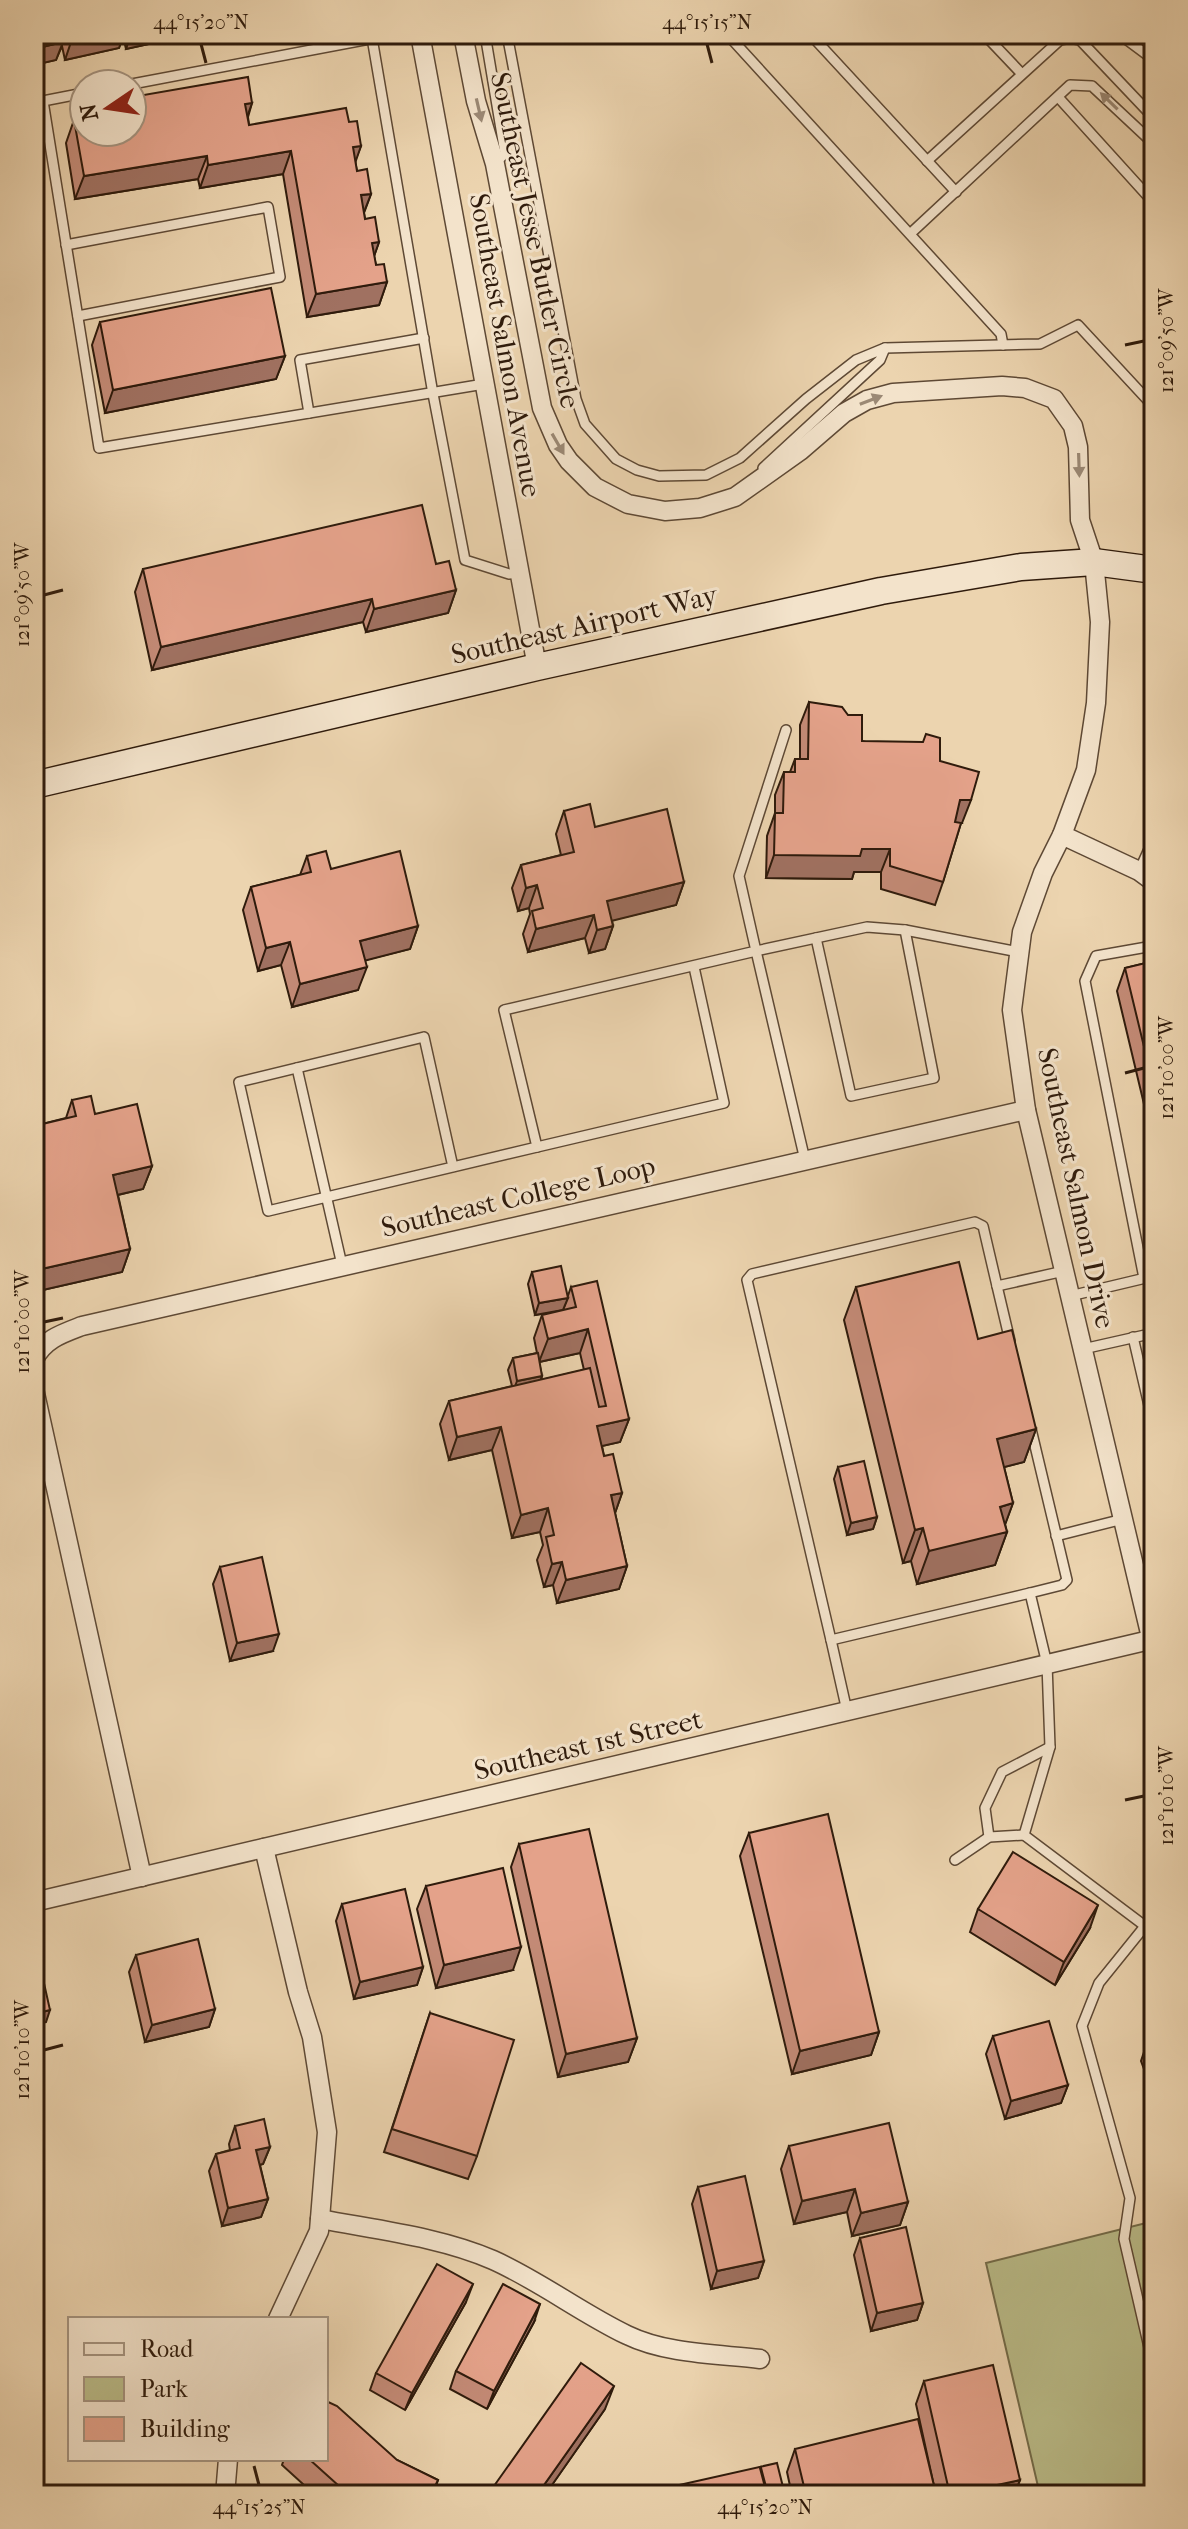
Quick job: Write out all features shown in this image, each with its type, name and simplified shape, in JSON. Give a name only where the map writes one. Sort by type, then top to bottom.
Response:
[{"type":"main road","name":"Southeast Airport Way","points":[[34,785],[537,667],[881,591],[1021,567],[1094,562],[1154,570]]},
{"type":"street","name":"Southeast Salmon Avenue","points":[[420,34],[537,667]]},
{"type":"street","name":"Southeast Jesse Butler Circle","points":[[463,34],[476,101],[495,164],[542,408],[569,461],[595,487],[628,504],[665,511],[718,504],[752,486],[800,451],[844,413],[880,396],[907,391],[1002,386],[1035,390],[1054,399],[1073,426],[1078,447],[1080,520],[1094,562]]},
{"type":"street","name":"Southeast Salmon Drive","points":[[1094,562],[1100,622],[1096,703],[1086,770],[1022,932],[1012,1010],[1026,1110],[1153,1643]]},
{"type":"street","points":[[1062,835],[1146,877]]},
{"type":"street","name":"Southeast College Loop","points":[[34,1359],[42,1345],[55,1336],[82,1326],[1026,1110]]},
{"type":"street","points":[[34,1389],[142,1877]]},
{"type":"street","name":"Southeast 1st Street","points":[[34,1902],[1047,1664],[1153,1643]]},
{"type":"street","points":[[264,1848],[298,1992],[312,2037],[327,2132],[319,2231],[279,2317]]},
{"type":"street","points":[[320,2219],[430,2241],[491,2259],[629,2337],[678,2350],[760,2359]]},
{"type":"street","points":[[225,2495],[228,2461]]},
{"type":"lane","points":[[148,81],[396,34]]},
{"type":"lane","points":[[485,34],[505,153],[495,164]]},
{"type":"lane","points":[[507,34],[576,399],[585,424],[616,459],[637,470],[659,476],[706,475],[740,458],[806,399],[856,360],[885,348],[1040,344],[1078,325],[1154,407]]},
{"type":"lane","points":[[727,34],[1001,334],[1003,345]]},
{"type":"lane","points":[[810,34],[956,192]]},
{"type":"lane","points":[[984,34],[1021,73]]},
{"type":"lane","points":[[1119,34],[1154,60]]},
{"type":"lane","points":[[372,38],[465,560],[509,574],[519,573]]},
{"type":"lane","points":[[927,161],[1021,73],[1060,40],[1070,38],[1080,40],[1154,118]]},
{"type":"lane","points":[[911,233],[1070,85],[1092,86],[1154,144]]},
{"type":"lane","points":[[68,96],[43,101],[99,448],[484,384]]},
{"type":"lane","points":[[1058,97],[1154,203]]},
{"type":"lane","points":[[66,245],[268,207],[280,277],[78,316]]},
{"type":"lane","points":[[309,413],[300,360],[424,338]]},
{"type":"lane","points":[[752,486],[753,477],[880,360],[885,348]]},
{"type":"lane","points":[[786,730],[739,876],[805,1160]]},
{"type":"lane","points":[[1146,877],[1154,838]]},
{"type":"lane","points":[[537,1147],[504,1010],[867,927],[905,930],[1019,952]]},
{"type":"lane","points":[[816,938],[851,1096],[934,1078],[905,930]]},
{"type":"lane","points":[[1070,1296],[1149,1277],[1085,981],[1096,956],[1154,948]]},
{"type":"lane","points":[[453,1167],[424,1037],[239,1082],[268,1211],[724,1103],[694,967]]},
{"type":"lane","points":[[297,1068],[342,1265]]},
{"type":"lane","points":[[847,1711],[747,1280],[752,1274],[975,1222],[983,1226],[1011,1345]]},
{"type":"lane","points":[[997,1286],[1064,1271]]},
{"type":"lane","points":[[1083,1349],[1154,1333]]},
{"type":"lane","points":[[1133,1337],[1154,1427]]},
{"type":"lane","points":[[831,1640],[1062,1585],[1067,1580],[1028,1418]]},
{"type":"lane","points":[[1056,1536],[1123,1519]]},
{"type":"lane","points":[[1024,1835],[1050,1747],[1047,1664],[1030,1593]]},
{"type":"lane","points":[[989,1837],[985,1808],[1002,1772],[1050,1747]]},
{"type":"lane","points":[[955,1860],[989,1837],[1024,1835],[1150,1924],[1099,1983],[1082,2026],[1130,2198],[1124,2239],[1154,2369]]},
{"type":"green space","points":[[1154,2221],[1154,2495],[1040,2495],[986,2263]]},
{"type":"building","points":[[34,34],[61,34],[63,42],[34,49]]},
{"type":"building","points":[[69,34],[109,34],[71,42]]},
{"type":"building","points":[[248,77],[252,103],[245,104],[249,125],[346,108],[349,122],[357,121],[361,146],[353,147],[357,171],[367,169],[371,194],[361,195],[365,219],[375,217],[379,242],[372,243],[376,265],[384,264],[387,282],[316,294],[291,151],[208,165],[207,156],[84,176],[79,148],[148,148],[148,94]]},
{"type":"building","points":[[271,288],[285,356],[113,390],[100,322]]},
{"type":"building","points":[[422,505],[436,564],[449,561],[456,590],[374,609],[372,599],[161,647],[143,569]]},
{"type":"building","points":[[809,702],[842,707],[848,715],[862,715],[862,741],[923,742],[926,734],[940,738],[940,761],[979,772],[971,800],[960,800],[955,822],[961,823],[943,882],[890,866],[890,849],[862,849],[860,856],[774,855],[775,813],[783,813],[784,772],[795,772],[795,759],[808,759]]},
{"type":"building","points":[[590,804],[595,827],[667,809],[684,882],[607,901],[613,926],[597,930],[594,915],[536,929],[532,911],[543,908],[537,885],[526,888],[521,865],[574,852],[564,811]]},
{"type":"building","points":[[326,851],[331,869],[400,851],[418,926],[360,941],[367,967],[300,984],[290,942],[266,948],[251,887],[311,872],[307,856]]},
{"type":"building","points":[[1154,961],[1154,1088],[1125,968]]},
{"type":"building","points":[[91,1096],[95,1114],[137,1104],[152,1166],[113,1175],[130,1249],[37,1270],[34,1258],[34,1126],[76,1116],[72,1100]]},
{"type":"building","points":[[959,1262],[978,1339],[1012,1330],[1036,1429],[997,1439],[1013,1503],[1000,1507],[1007,1532],[929,1551],[923,1528],[915,1530],[856,1287]]},
{"type":"building","points":[[561,1266],[568,1298],[539,1303],[532,1272]]},
{"type":"building","points":[[597,1281],[629,1419],[597,1426],[604,1456],[613,1454],[622,1493],[611,1495],[627,1566],[566,1580],[562,1562],[552,1564],[546,1537],[554,1535],[548,1508],[521,1515],[501,1427],[457,1437],[449,1401],[590,1368],[599,1407],[606,1406],[588,1329],[548,1339],[542,1315],[576,1307],[571,1287]]},
{"type":"building","points":[[538,1353],[542,1376],[517,1381],[513,1358]]},
{"type":"building","points":[[864,1461],[877,1517],[851,1523],[838,1467]]},
{"type":"building","points":[[262,1557],[279,1634],[237,1643],[220,1567]]},
{"type":"building","points":[[828,1814],[879,2032],[800,2051],[749,1833]]},
{"type":"building","points":[[589,1829],[637,2038],[566,2054],[519,1844]]},
{"type":"building","points":[[1013,1852],[1098,1905],[1064,1962],[978,1909]]},
{"type":"building","points":[[503,1868],[521,1947],[444,1965],[426,1886]]},
{"type":"building","points":[[405,1889],[423,1967],[360,1982],[342,1904]]},
{"type":"building","points":[[198,1939],[215,2009],[152,2025],[136,1955]]},
{"type":"building","points":[[39,1961],[50,2010],[34,2014],[34,1962]]},
{"type":"building","points":[[430,2013],[514,2040],[477,2156],[392,2129]]},
{"type":"building","points":[[1049,2021],[1068,2085],[1011,2101],[993,2036]]},
{"type":"building","points":[[1154,2041],[1154,2061],[1147,2043]]},
{"type":"building","points":[[264,2119],[270,2147],[256,2150],[268,2199],[228,2208],[216,2154],[240,2148],[235,2126]]},
{"type":"building","points":[[889,2123],[908,2202],[861,2213],[855,2189],[802,2201],[789,2146]]},
{"type":"building","points":[[745,2176],[764,2261],[717,2271],[698,2187]]},
{"type":"building","points":[[906,2227],[923,2303],[877,2313],[860,2238]]},
{"type":"building","points":[[437,2264],[473,2284],[412,2393],[376,2373]]},
{"type":"building","points":[[503,2284],[540,2304],[494,2391],[456,2371]]},
{"type":"building","points":[[581,2363],[614,2386],[544,2485],[558,2495],[507,2495],[494,2486]]},
{"type":"building","points":[[993,2365],[1020,2480],[950,2495],[924,2381]]},
{"type":"building","points":[[328,2402],[337,2406],[397,2460],[438,2480],[431,2495],[349,2495],[311,2461],[328,2461]]},
{"type":"building","points":[[918,2419],[936,2494],[806,2495],[795,2449]]},
{"type":"building","points":[[777,2463],[785,2495],[659,2495],[657,2490]]}]
